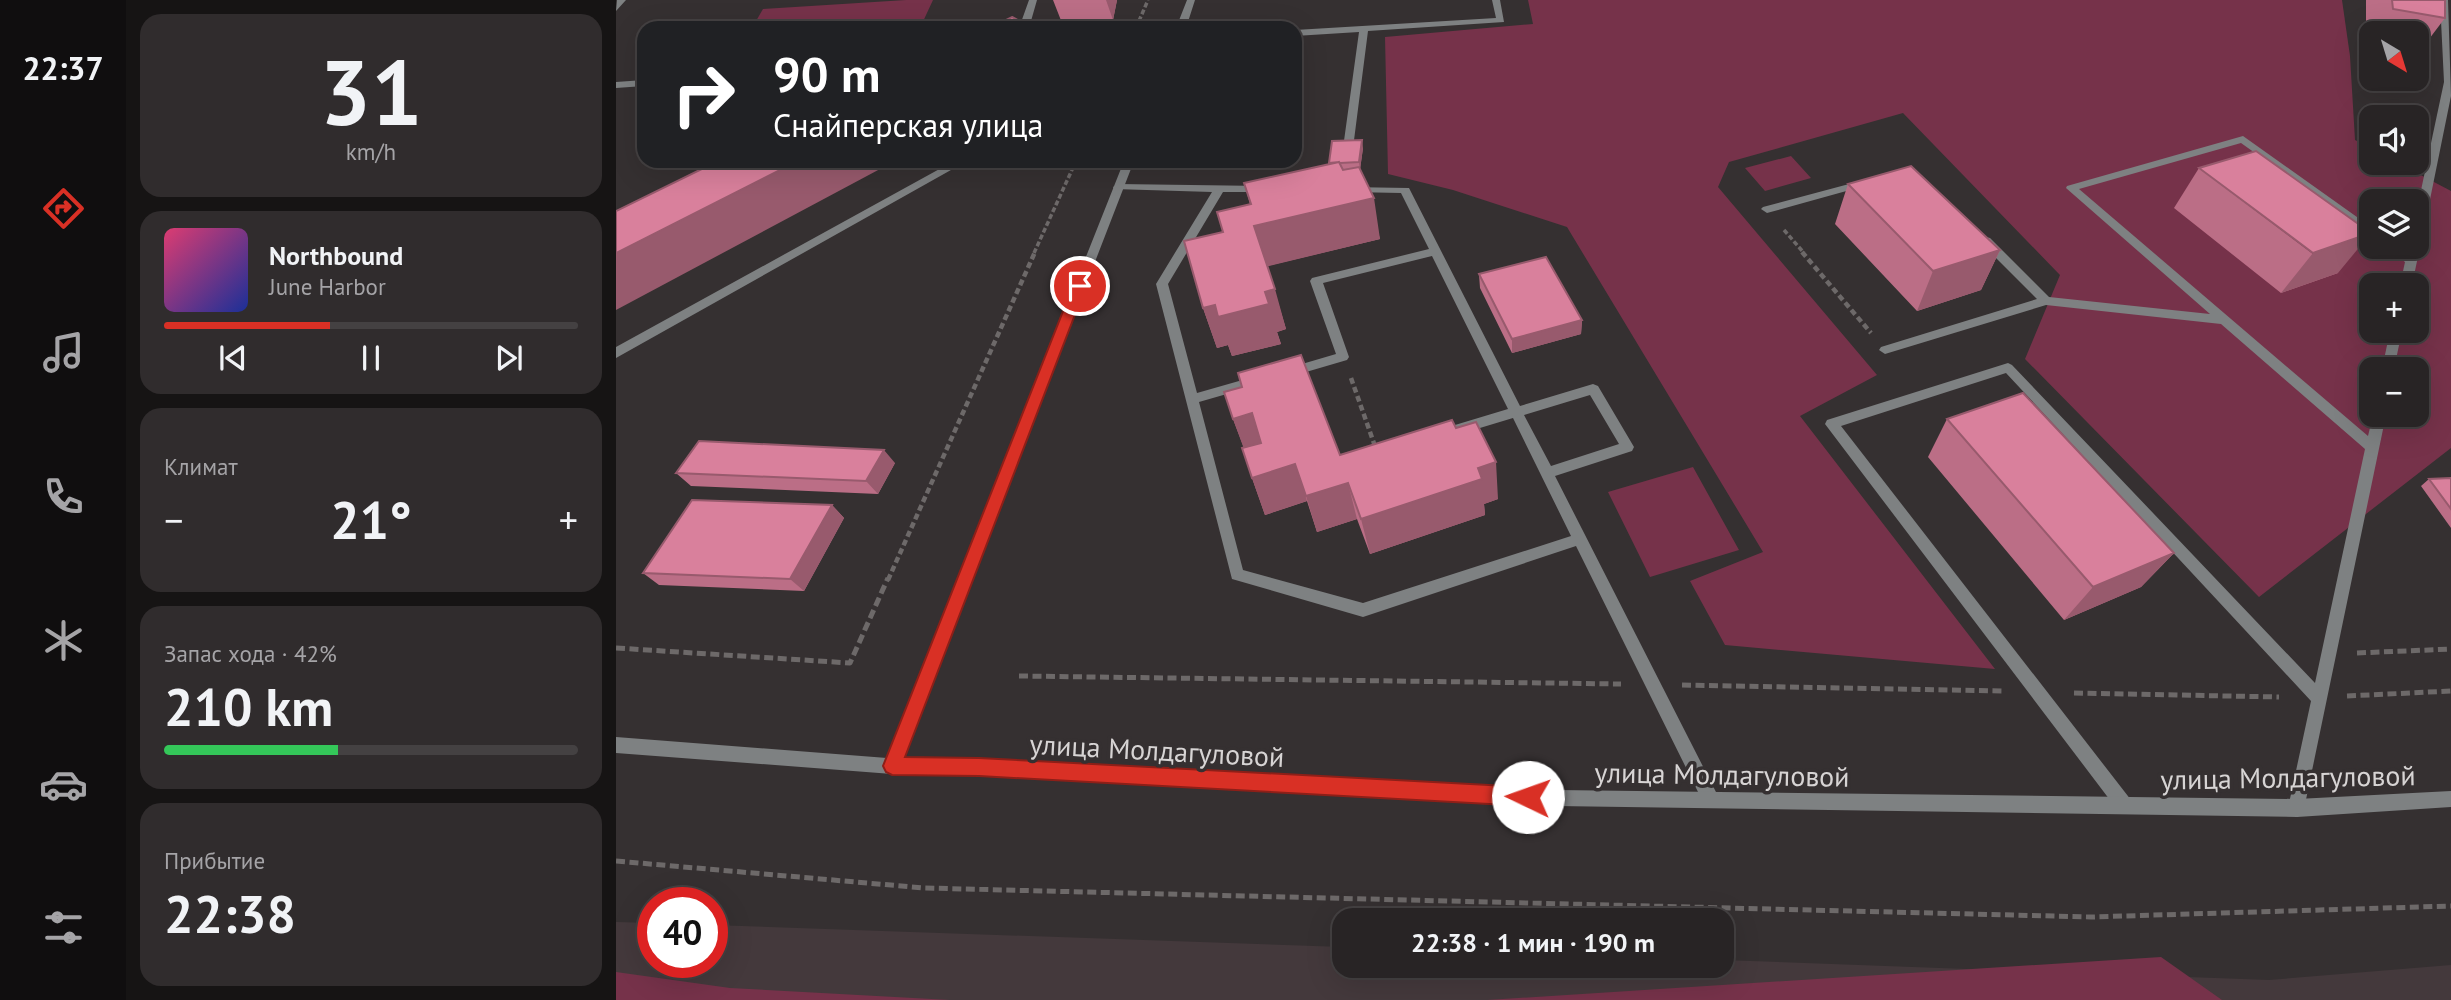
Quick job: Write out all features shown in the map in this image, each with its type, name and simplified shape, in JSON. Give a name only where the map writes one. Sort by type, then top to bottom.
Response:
[{"type":"street","points":[[616,8],[622,0]]},
{"type":"street","points":[[1026,21],[1032,0]]},
{"type":"street","points":[[1184,21],[1192,0]]},
{"type":"street","points":[[1302,33],[1501,20],[1496,0]]},
{"type":"street","points":[[2427,189],[2450,83],[2444,0]]},
{"type":"street","points":[[1348,148],[1364,29]]},
{"type":"street","points":[[616,85],[637,84]]},
{"type":"street","points":[[2359,223],[2243,139],[2071,188],[2372,447]]},
{"type":"street","points":[[2437,141],[2451,150]]},
{"type":"street","points":[[616,353],[949,168]]},
{"type":"street","points":[[892,766],[1126,168]]},
{"type":"street","points":[[1767,209],[1874,180]]},
{"type":"street","points":[[1118,187],[1272,189]]},
{"type":"street","points":[[1220,188],[1162,284],[1237,575],[1363,610],[1580,539]]},
{"type":"street","points":[[1338,189],[1405,190],[1711,800]]},
{"type":"street","points":[[1980,235],[2046,301]]},
{"type":"street","points":[[1192,399],[1343,357],[1316,281],[1435,251]]},
{"type":"street","points":[[2408,259],[2411,261],[2408,273]]},
{"type":"street","points":[[1885,350],[2046,301],[2225,320]]},
{"type":"street","points":[[2125,806],[1832,424],[2008,368],[2319,698]]},
{"type":"street","points":[[1441,435],[1592,389],[1627,447],[1547,473]]},
{"type":"street","points":[[2297,808],[2376,427]]},
{"type":"street","name":"улица Молдагуловой","points":[[616,745],[892,766],[979,767],[1556,798],[2297,808],[2451,799]]},
{"type":"path","points":[[1139,21],[1148,0]]},
{"type":"path","points":[[616,648],[850,663],[1073,168]]},
{"type":"path","points":[[1767,209],[1885,350]]},
{"type":"path","points":[[1343,357],[1378,454]]},
{"type":"path","points":[[2328,654],[2451,649]]},
{"type":"path","points":[[1019,676],[1653,684],[2319,698],[2451,691]]},
{"type":"path","points":[[616,861],[924,888],[2077,917],[2451,906]]},
{"type":"shaded area","points":[[933,0],[923,21],[756,21],[763,9]]},
{"type":"shaded area","points":[[1528,0],[2342,0],[2350,56],[2355,140],[2359,142],[2359,175],[2421,175],[2451,191],[2451,448],[2259,597],[2025,359],[2060,275],[1903,113],[1729,162],[1718,187],[1877,375],[1800,416],[1995,669],[1725,645],[1690,581],[1763,552],[1567,227],[1453,190],[1388,174],[1385,37],[1533,24]]},
{"type":"shaded area","points":[[1791,156],[1811,178],[1765,191],[1745,168]]},
{"type":"shaded area","points":[[1693,467],[1739,550],[1650,577],[1608,492]]},
{"type":"shaded area","points":[[616,922],[637,923],[637,978],[728,978],[728,926],[1332,947],[1332,978],[1734,978],[1734,960],[2269,980],[2451,965],[2451,1000],[616,1000]]},
{"type":"shaded area","points":[[2161,957],[2222,1000],[1487,1000]]},
{"type":"shaded area","points":[[616,972],[637,975],[637,978],[659,978],[730,988],[950,1000],[616,1000]]},
{"type":"building","points":[[2392,0],[2445,0],[2445,18],[2393,9]]},
{"type":"building","points":[[1012,17],[1020,21],[1004,21]]},
{"type":"building","points":[[1362,140],[1359,162],[1329,163],[1332,141]]},
{"type":"building","points":[[2256,151],[2359,224],[2359,237],[2313,253],[2199,168]]},
{"type":"building","points":[[1339,162],[1343,170],[1359,167],[1374,198],[1254,226],[1275,289],[1265,292],[1269,304],[1218,317],[1215,305],[1203,308],[1184,241],[1223,232],[1217,212],[1251,204],[1244,183]]},
{"type":"building","points":[[1911,166],[2000,250],[1933,271],[1848,184]]},
{"type":"building","points":[[704,168],[784,168],[616,253],[616,211]]},
{"type":"building","points":[[1546,257],[1582,320],[1512,339],[1479,274]]},
{"type":"building","points":[[1301,355],[1340,455],[1452,420],[1456,428],[1476,422],[1496,462],[1478,468],[1482,479],[1361,519],[1348,483],[1306,496],[1295,464],[1252,478],[1242,448],[1261,443],[1252,413],[1233,419],[1224,392],[1242,387],[1238,373]]},
{"type":"building","points":[[2023,393],[2174,553],[2093,587],[1947,419]]},
{"type":"building","points":[[699,441],[884,450],[866,481],[676,473]]},
{"type":"building","points":[[2451,478],[2451,509],[2429,479]]},
{"type":"building","points":[[692,500],[832,505],[790,579],[643,573]]},
{"type":"route","points":[[1080,286],[892,766],[979,767],[1528,797]]}]
